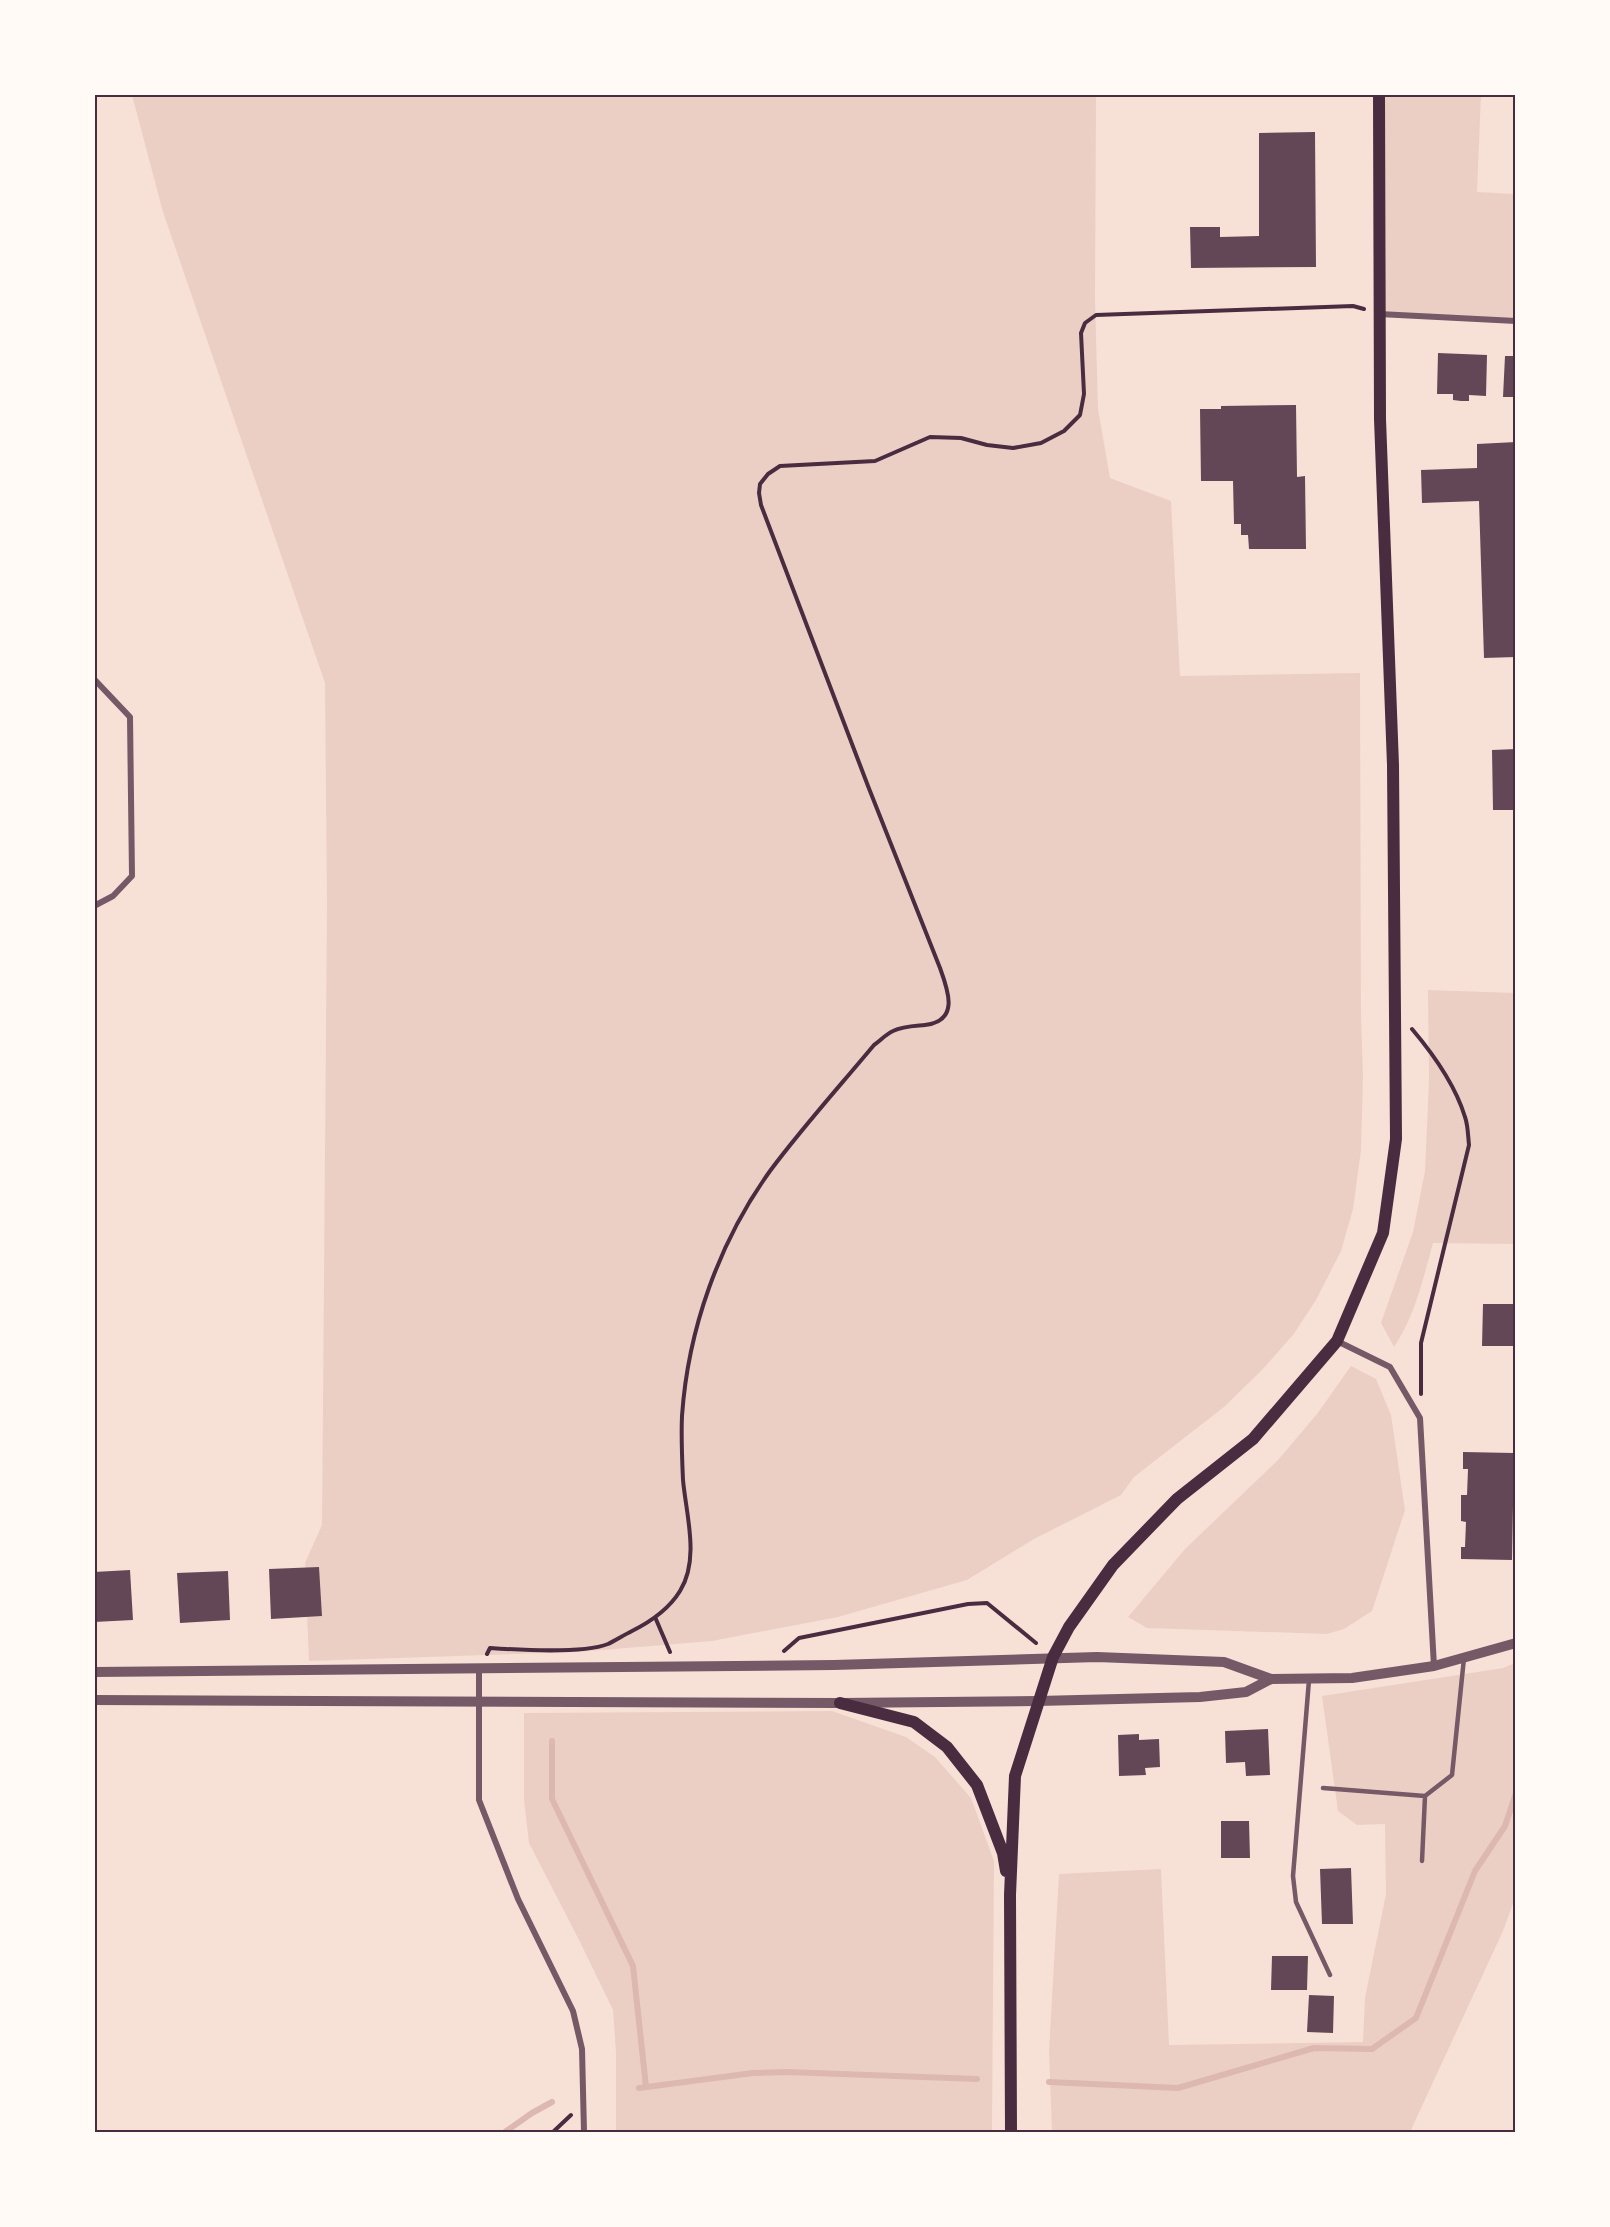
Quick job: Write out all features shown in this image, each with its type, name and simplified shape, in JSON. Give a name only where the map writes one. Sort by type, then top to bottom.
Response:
[{"type":"main road","points":[[1011,2133],[1010,1894],[1015,1776],[1053,1657],[1069,1627],[1113,1565],[1177,1499],[1253,1439],[1337,1341],[1383,1233],[1396,1139],[1396,1010],[1393,765],[1380,419],[1380,94]]},
{"type":"main road","points":[[840,1703],[914,1722],[947,1747],[977,1785],[1003,1853],[1010,1894]]},
{"type":"street","points":[[1380,314],[1515,321]]},
{"type":"street","points":[[94,679],[130,717],[132,876],[112,896],[94,906]]},
{"type":"street","points":[[1337,1341],[1389,1367],[1420,1418],[1434,1666]]},
{"type":"street","points":[[94,1672],[768,1665],[1053,1657],[1224,1662],[1271,1679],[1352,1678],[1434,1666],[1515,1643]]},
{"type":"street","points":[[479,1668],[479,1800],[518,1899],[573,2011],[582,2049],[584,2133]]},
{"type":"street","points":[[94,1700],[840,1703],[1038,1701],[1200,1697],[1246,1692],[1271,1679]]},
{"type":"lane","points":[[1323,1788],[1425,1796],[1452,1775],[1464,1658]]},
{"type":"lane","points":[[1309,1678],[1293,1876],[1296,1902],[1330,1975]]},
{"type":"lane","points":[[1422,1861],[1425,1796]]},
{"type":"path","points":[[479,1668],[490,1648],[530,1650],[607,1644],[655,1617],[680,1592],[685,1582],[690,1558],[683,1476],[682,1415],[693,1344],[704,1302],[721,1258],[741,1218],[770,1172],[874,1046],[892,1031],[934,1023],[942,1018],[949,1007],[948,992],[940,968],[765,516],[759,493],[760,484],[768,474],[780,466],[875,461],[930,437],[961,438],[987,445],[1013,448],[1041,442],[1064,431],[1080,415],[1084,394],[1081,333],[1085,323],[1096,315],[1353,306],[1380,314]]},
{"type":"path","points":[[1396,1010],[1430,1051],[1451,1084],[1465,1117],[1469,1144],[1421,1343],[1420,1418]]},
{"type":"path","points":[[768,1665],[800,1638],[968,1604],[987,1603],[1053,1657]]},
{"type":"path","points":[[655,1617],[676,1666]]},
{"type":"path","points":[[554,2133],[582,2104]]},
{"type":"shaded area","points":[[132,95],[1096,95],[1095,297],[1098,409],[1110,478],[1171,501],[1180,676],[1360,673],[1363,1076],[1361,1150],[1353,1209],[1341,1251],[1316,1300],[1293,1335],[1262,1370],[1224,1407],[1134,1477],[1121,1495],[1034,1539],[967,1580],[838,1617],[712,1641],[578,1652],[309,1661],[305,1563],[322,1525],[327,907],[325,683],[163,212]]},
{"type":"shaded area","points":[[1379,95],[1481,95],[1477,192],[1515,194],[1515,321],[1379,314]]},
{"type":"shaded area","points":[[1428,990],[1515,993],[1515,1244],[1433,1243],[1413,1310],[1394,1347],[1381,1323],[1413,1232],[1425,1171],[1429,1080]]},
{"type":"shaded area","points":[[1351,1366],[1376,1379],[1391,1415],[1405,1510],[1372,1611],[1344,1629],[1327,1634],[1147,1628],[1128,1617],[1185,1549],[1278,1460],[1317,1414]]},
{"type":"shaded area","points":[[1515,1663],[1515,1898],[1503,1931],[1410,2132],[1052,2132],[1049,2051],[1059,1874],[1161,1869],[1169,2045],[1363,2042],[1365,1998],[1386,1894],[1385,1824],[1357,1825],[1338,1811],[1322,1696],[1503,1668]]},
{"type":"shaded area","points":[[832,1711],[906,1737],[935,1757],[971,1798],[994,1861],[992,2132],[616,2132],[616,2053],[613,2010],[529,1843],[524,1800],[524,1713]]},
{"type":"building","points":[[1315,132],[1316,267],[1191,268],[1190,227],[1220,227],[1220,237],[1259,236],[1259,133]]},
{"type":"building","points":[[1438,353],[1487,355],[1486,396],[1469,395],[1469,401],[1461,401],[1453,400],[1453,394],[1437,394]]},
{"type":"building","points":[[1505,356],[1516,356],[1516,397],[1503,397]]},
{"type":"building","points":[[1296,405],[1297,477],[1305,476],[1306,549],[1249,549],[1248,535],[1241,535],[1241,524],[1234,524],[1233,481],[1201,481],[1200,409],[1221,409],[1221,406]]},
{"type":"building","points":[[1516,442],[1516,657],[1484,658],[1479,501],[1422,503],[1421,470],[1477,468],[1477,444]]},
{"type":"building","points":[[1516,749],[1516,810],[1493,810],[1492,750]]},
{"type":"building","points":[[1483,1304],[1516,1304],[1516,1346],[1482,1346]]},
{"type":"building","points":[[1463,1452],[1514,1453],[1512,1560],[1461,1559],[1461,1547],[1465,1547],[1466,1522],[1461,1521],[1461,1495],[1467,1495],[1468,1469],[1463,1469]]},
{"type":"building","points":[[319,1567],[322,1616],[271,1619],[269,1569]]},
{"type":"building","points":[[130,1570],[133,1620],[94,1622],[94,1572]]},
{"type":"building","points":[[228,1571],[230,1620],[180,1623],[177,1573]]},
{"type":"building","points":[[1268,1729],[1270,1775],[1246,1776],[1245,1762],[1226,1763],[1225,1731]]},
{"type":"building","points":[[1139,1734],[1139,1740],[1159,1739],[1160,1767],[1145,1768],[1146,1775],[1119,1776],[1118,1735]]},
{"type":"building","points":[[1221,1821],[1249,1821],[1250,1858],[1221,1858]]},
{"type":"building","points":[[1351,1868],[1353,1924],[1322,1924],[1320,1869]]},
{"type":"building","points":[[1272,1956],[1308,1956],[1307,1990],[1271,1990]]},
{"type":"building","points":[[1309,1995],[1334,1996],[1333,2033],[1307,2032]]},
{"type":"waterway","points":[[552,1741],[552,1799],[633,1966],[646,2087]]},
{"type":"waterway","points":[[1049,2082],[1178,2088],[1314,2048],[1372,2049],[1416,2018],[1475,1871],[1505,1826],[1516,1793]]},
{"type":"waterway","points":[[639,2088],[753,2073],[787,2072],[977,2079]]},
{"type":"waterway","points":[[505,2132],[552,2102]]}]
